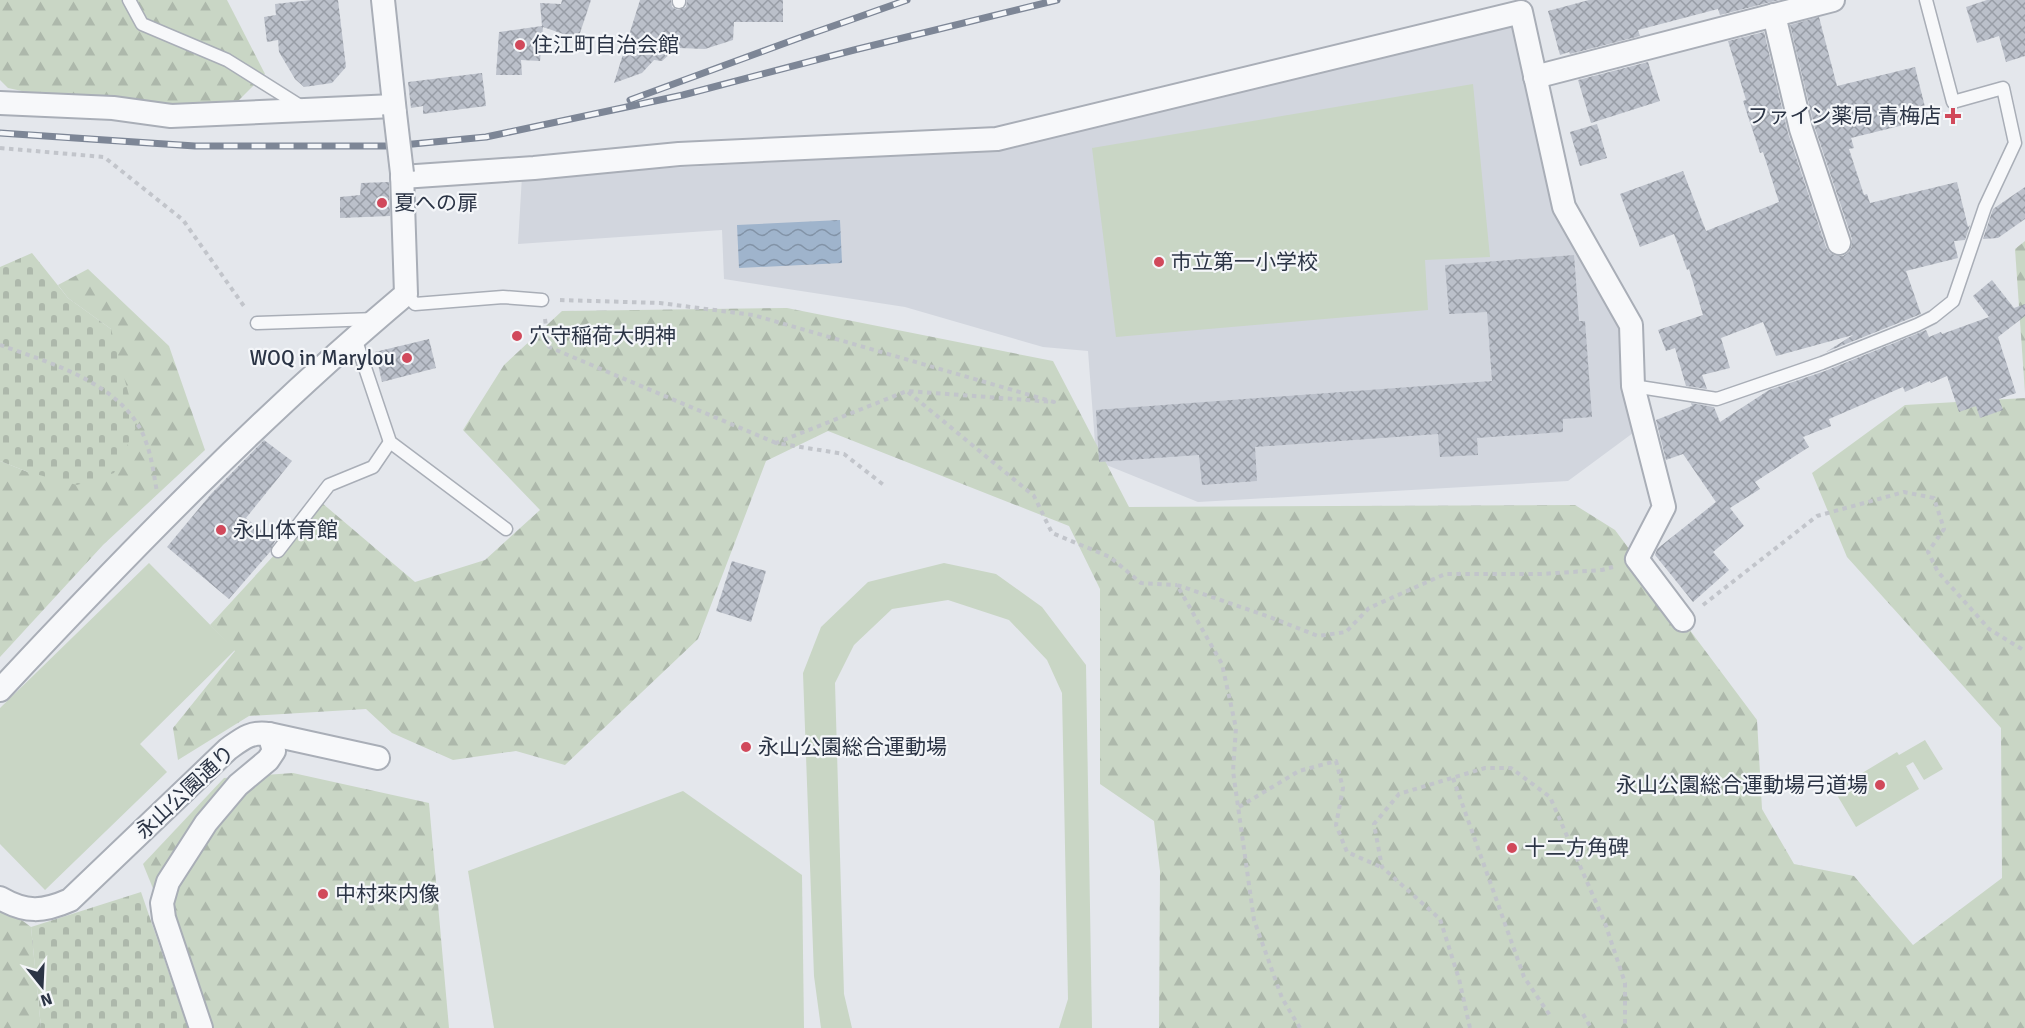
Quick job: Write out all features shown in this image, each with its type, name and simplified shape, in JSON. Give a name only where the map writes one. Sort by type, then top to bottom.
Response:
[{"type":"street","points":[[0,690],[110,572],[272,411],[406,294],[402,175],[383,0]]},
{"type":"street","points":[[1535,77],[1833,0]]},
{"type":"street","points":[[402,175],[534,168],[679,154],[997,139],[1521,12],[1564,207],[1632,325],[1633,386],[1664,507],[1637,559],[1683,620]]},
{"type":"street","points":[[1774,15],[1801,129],[1839,243]]},
{"type":"street","points":[[0,103],[113,108],[171,116],[306,110],[395,110]]},
{"type":"street","name":"永山公園通り","points":[[0,898],[15,907],[33,910],[54,907],[70,900],[228,749],[249,734],[260,732],[269,734],[274,751],[268,760],[238,785],[206,823],[168,882],[162,903],[164,918],[201,1028]]},
{"type":"street","points":[[269,734],[378,758]]},
{"type":"lane","points":[[129,0],[142,24],[227,60],[306,110]]},
{"type":"lane","points":[[1633,386],[1716,399],[1822,363],[1917,325],[1933,317],[1953,301],[1985,207],[2020,141],[2003,88],[1953,102],[1926,0]]},
{"type":"lane","points":[[406,294],[415,304],[503,297],[542,300]]},
{"type":"lane","points":[[257,323],[376,319]]},
{"type":"lane","points":[[355,338],[390,442],[506,529]]},
{"type":"lane","points":[[278,551],[328,485],[374,467],[390,442]]},
{"type":"path","points":[[0,148],[104,157],[183,220],[257,323]]},
{"type":"path","points":[[776,443],[907,391],[1054,402],[753,315],[660,303],[542,300],[549,347],[776,443],[844,454],[885,486]]},
{"type":"path","points":[[0,345],[80,375],[115,398],[137,425],[146,442],[158,494],[173,509]]},
{"type":"path","points":[[907,391],[1034,496],[1052,533],[1110,557],[1142,583],[1177,585],[1318,636],[1346,632],[1369,608],[1444,574],[1541,574],[1602,570],[1637,559]]},
{"type":"path","points":[[1683,620],[1817,516],[1904,492],[1934,498],[1944,529],[1928,552],[1938,572],[1989,629],[2025,651]]},
{"type":"path","points":[[1177,585],[1222,664],[1236,728],[1233,771],[1254,920],[1282,998],[1300,1028]]},
{"type":"path","points":[[1239,807],[1299,771],[1336,761],[1343,788],[1335,825],[1347,852],[1382,867],[1440,920],[1459,978],[1470,1028]]},
{"type":"path","points":[[1382,867],[1374,824],[1399,794],[1485,768],[1511,768],[1550,797],[1605,923],[1622,973],[1625,983],[1625,1028]]},
{"type":"path","points":[[1453,778],[1524,977],[1551,1017]]},
{"type":"path","points":[[1583,1014],[1591,1028]]},
{"type":"shaded area","name":"市立第一小学校","points":[[1521,12],[1564,207],[1631,325],[1633,433],[1568,481],[1198,502],[1099,462],[1095,443],[1088,351],[1043,347],[905,307],[724,279],[722,230],[518,244],[522,176],[997,150]]},
{"type":"green space","points":[[0,0],[227,0],[265,74],[219,120],[114,111],[8,88],[0,80]]},
{"type":"green space","points":[[1473,84],[1490,257],[1425,260],[1428,310],[1116,337],[1092,148]]},
{"type":"green space","points":[[2025,241],[2025,393],[2015,249]]},
{"type":"green space","points":[[32,253],[68,298],[111,329],[137,425],[114,473],[77,485],[28,472],[0,461],[0,267]]},
{"type":"green space","points":[[88,269],[169,346],[205,450],[103,545],[0,657],[0,461],[28,472],[111,329],[68,298],[58,285]]},
{"type":"green space","points":[[787,308],[1053,361],[1129,507],[1575,505],[1615,530],[1757,720],[1762,809],[1794,864],[1854,876],[1913,945],[2002,878],[2001,728],[1847,557],[1812,473],[1905,405],[2025,398],[2025,1028],[1159,1028],[1160,871],[1154,821],[1100,784],[1100,589],[1069,526],[828,431],[766,461],[698,639],[565,765],[516,751],[453,760],[392,733],[366,709],[249,716],[178,760],[173,728],[235,651],[210,625],[322,503],[415,582],[485,560],[540,510],[463,430],[504,365],[562,311]]},
{"type":"green space","points":[[149,563],[235,650],[140,744],[167,772],[45,890],[0,844],[0,708]]},
{"type":"green space","points":[[944,563],[996,574],[1042,607],[1086,665],[1092,1028],[1059,1028],[1068,999],[1062,693],[1047,660],[1009,620],[948,600],[892,609],[854,645],[835,683],[844,994],[852,1028],[821,1028],[814,976],[803,673],[821,627],[868,582]]},
{"type":"green space","name":"永山公園総合運動場弓道場","points":[[1925,740],[1943,769],[1924,780],[1913,762],[1906,766],[1919,789],[1856,827],[1834,790],[1897,752],[1899,755]]},
{"type":"green space","points":[[293,773],[429,803],[449,1028],[210,1028],[143,864],[224,778]]},
{"type":"green space","points":[[683,791],[802,875],[804,1028],[494,1028],[468,871]]},
{"type":"green space","points":[[141,892],[188,1028],[41,1028],[31,927]]},
{"type":"green space","points":[[0,904],[31,927],[41,1028],[0,1028]]},
{"type":"water","points":[[840,220],[842,263],[739,268],[737,225]]},
{"type":"building","points":[[338,0],[346,67],[332,83],[304,87],[295,79],[279,52],[278,40],[267,42],[264,17],[276,15],[275,4]]},
{"type":"building","points":[[562,0],[591,0],[578,39],[543,27],[540,61],[521,60],[522,75],[496,75],[499,32],[542,26],[540,3],[561,4]]},
{"type":"building","points":[[640,0],[671,0],[672,7],[678,10],[686,7],[687,0],[783,0],[783,22],[734,22],[733,40],[705,49],[679,48],[677,54],[672,52],[662,61],[654,60],[642,73],[614,83]]},
{"type":"building","points":[[1589,0],[1779,0],[1720,15],[1718,9],[1638,30],[1640,36],[1560,55],[1548,11]]},
{"type":"building","points":[[1987,0],[2025,0],[2025,56],[2006,62],[1999,36],[1977,43],[1966,7]]},
{"type":"building","points":[[1819,17],[1837,86],[1915,67],[1928,119],[1851,138],[1854,148],[1849,149],[1864,195],[1867,194],[1870,203],[1957,182],[1968,227],[1970,225],[1965,240],[1954,241],[1958,258],[1906,271],[1921,314],[1826,352],[1853,335],[1776,356],[1763,322],[1721,338],[1730,368],[1702,375],[1707,389],[1686,386],[1675,348],[1666,351],[1658,330],[1703,315],[1689,269],[1687,270],[1674,234],[1640,247],[1620,194],[1683,171],[1706,231],[1779,202],[1743,101],[1746,100],[1728,41],[1764,32],[1788,133],[1826,247],[1836,256],[1843,256],[1849,252],[1852,239],[1814,125],[1790,25]]},
{"type":"building","points":[[1648,62],[1660,101],[1591,123],[1578,80]]},
{"type":"building","points":[[482,73],[486,106],[423,114],[423,106],[411,108],[408,82]]},
{"type":"building","points":[[1597,124],[1607,158],[1580,166],[1570,132]]},
{"type":"building","points":[[389,182],[390,216],[340,218],[340,197],[360,195],[361,183]]},
{"type":"building","points":[[2025,187],[2025,219],[1998,238],[1983,239],[1993,209]]},
{"type":"building","points":[[1574,255],[1579,321],[1585,321],[1592,417],[1563,419],[1563,432],[1477,438],[1478,455],[1440,457],[1438,434],[1255,447],[1257,481],[1202,485],[1199,455],[1099,462],[1096,410],[1492,381],[1487,312],[1449,314],[1445,265]]},
{"type":"building","points":[[1992,280],[2014,308],[2025,304],[2025,316],[1998,337],[2016,393],[1999,399],[2003,410],[1980,418],[1976,406],[1959,412],[1947,376],[1905,392],[1903,387],[1829,419],[1831,426],[1803,437],[1809,447],[1755,482],[1760,489],[1730,508],[1744,526],[1713,552],[1729,570],[1693,602],[1655,555],[1657,549],[1716,502],[1683,454],[1666,460],[1656,420],[1692,406],[1691,403],[1714,407],[1720,422],[1769,390],[1825,371],[1926,330],[1929,337],[1989,317],[1973,296]]},
{"type":"building","points":[[429,339],[436,368],[382,382],[375,352]]},
{"type":"building","name":"永山体育館","points":[[264,440],[292,461],[246,518],[275,541],[270,552],[229,599],[167,547],[211,494]]},
{"type":"building","points":[[732,561],[766,571],[751,622],[716,611]]},
{"type":"railway","points":[[630,100],[907,0]]},
{"type":"railway","points":[[0,133],[195,146],[392,146],[486,137],[683,95],[1057,0]]},
{"type":"place","name":"住江町自治会館","points":[[520,45]]},
{"type":"place","name":"ファイン薬局 青梅店","points":[[1953,116]]},
{"type":"place","name":"夏への扉","points":[[382,203]]},
{"type":"place","name":"市立第一小学校","points":[[1159,262]]},
{"type":"place","name":"穴守稲荷大明神","points":[[517,336]]},
{"type":"place","name":"WOQ in Marylou","points":[[407,358]]},
{"type":"place","name":"永山体育館","points":[[221,530]]},
{"type":"place","name":"永山公園総合運動場","points":[[746,747]]},
{"type":"place","name":"永山公園総合運動場弓道場","points":[[1880,785]]},
{"type":"place","name":"十二方角碑","points":[[1512,848]]},
{"type":"place","name":"中村來内像","points":[[323,894]]}]
